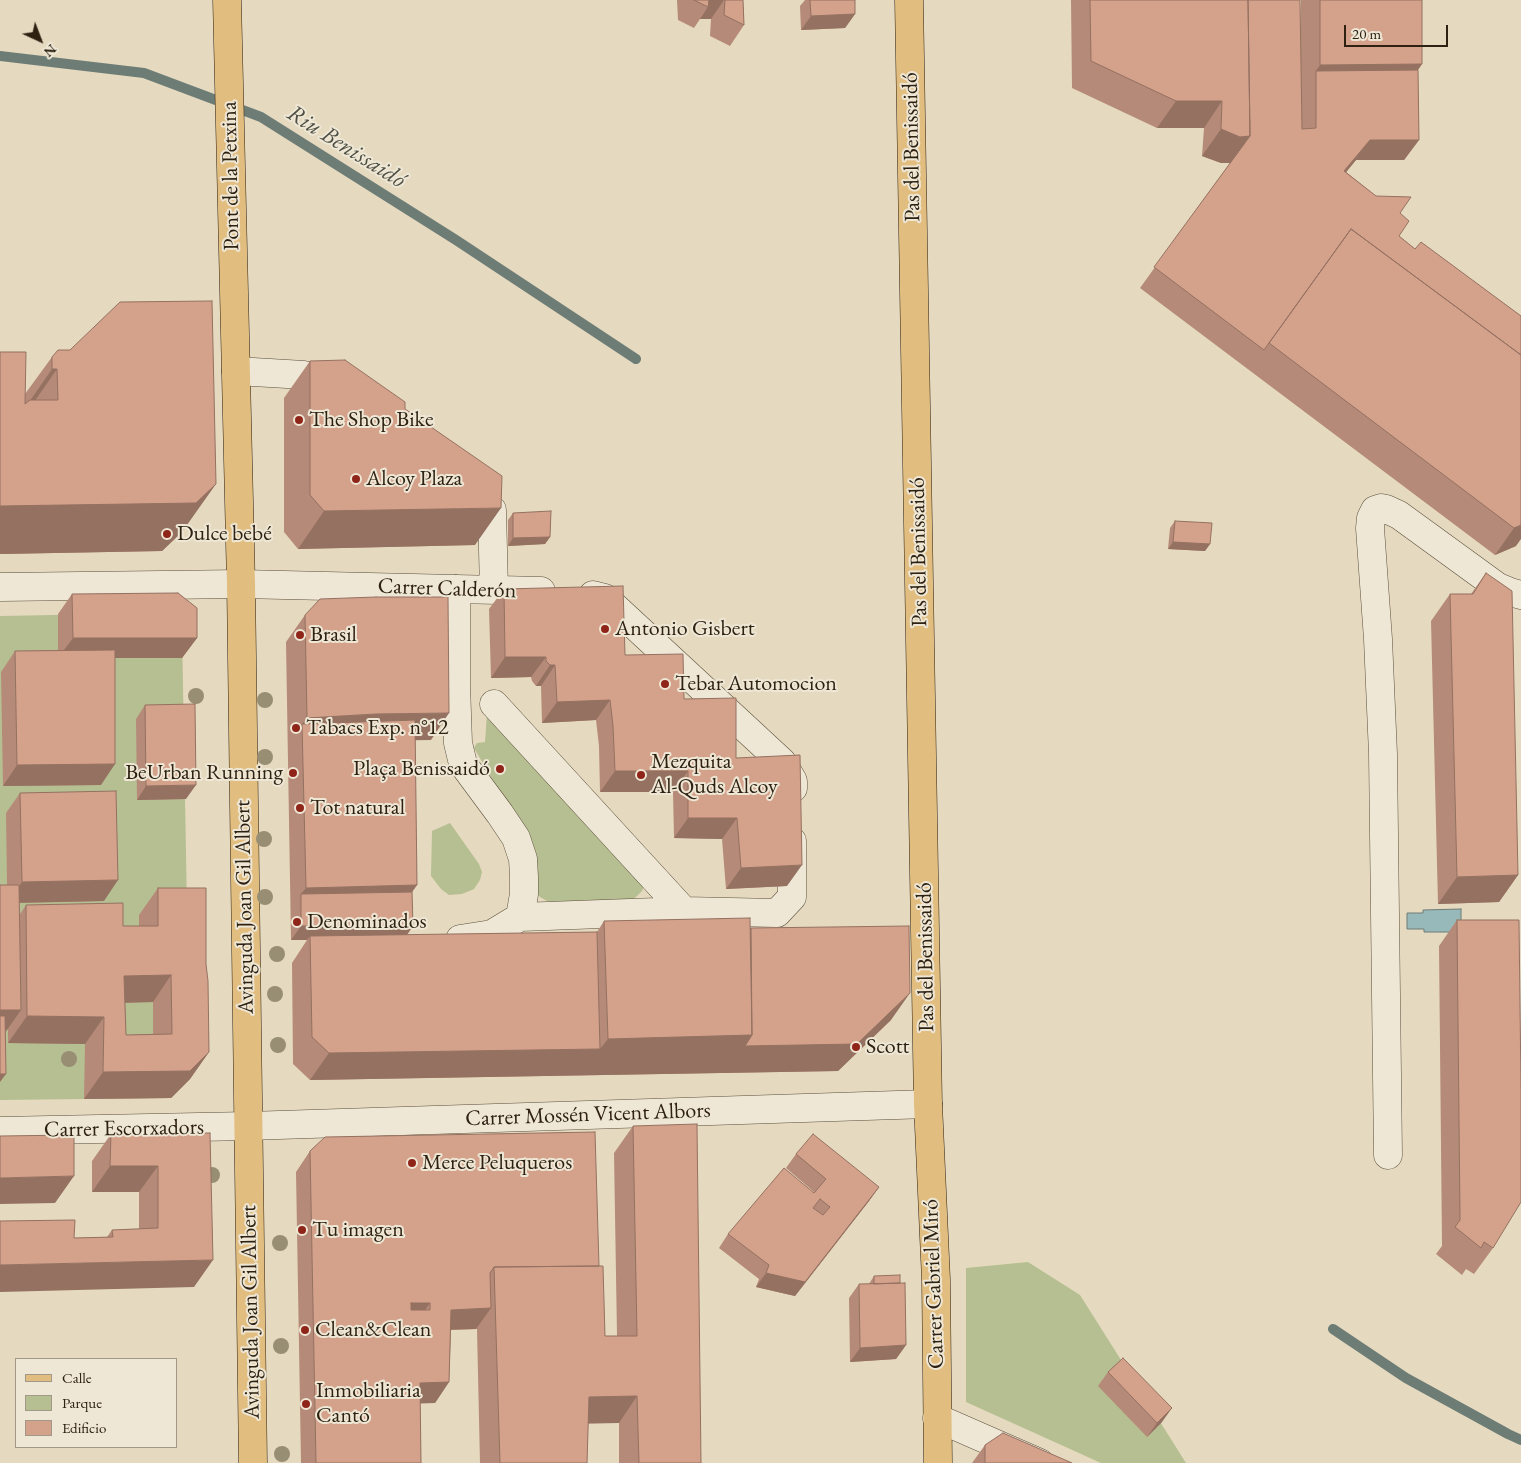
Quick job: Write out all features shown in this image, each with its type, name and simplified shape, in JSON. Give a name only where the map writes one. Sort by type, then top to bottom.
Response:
[{"type":"main road","name":"Pont de la Petxina","points":[[227,0],[236,361]]},
{"type":"main road","name":"Pas del Benissaidó","points":[[909,0],[928,1104]]},
{"type":"main road","name":"Avinguda Joan Gil Albert","points":[[236,361],[241,584],[253,1463]]},
{"type":"main road","name":"Carrer Gabriel Miró","points":[[928,1104],[936,1280],[938,1463]]},
{"type":"street","points":[[236,361],[304,375],[351,408]]},
{"type":"street","points":[[453,482],[492,510],[494,590]]},
{"type":"street","points":[[1388,1155],[1383,754],[1378,640],[1370,528],[1371,518],[1375,510],[1386,509],[1399,515],[1498,587],[1521,595]]},
{"type":"street","name":"Carrer Calderón","points":[[0,587],[241,584],[585,592],[605,598],[782,762],[793,781],[792,898],[777,913],[684,911]]},
{"type":"street","points":[[456,589],[458,743],[463,764],[516,838],[523,859],[524,877],[524,894],[520,917]]},
{"type":"street","points":[[494,704],[684,911]]},
{"type":"street","points":[[460,939],[492,934],[520,917],[684,911]]},
{"type":"street","name":"Carrer Mossén Vicent Albors","points":[[248,1126],[928,1104]]},
{"type":"street","name":"Carrer Escorxadors","points":[[0,1132],[248,1126]]},
{"type":"street","points":[[938,1418],[1040,1463]]},
{"type":"green space","points":[[164,613],[182,629],[190,1079],[171,1098],[0,1100],[0,616]]},
{"type":"green space","points":[[487,714],[644,886],[637,896],[632,900],[553,902],[547,901],[535,892],[534,850],[474,748],[477,743],[485,742]]},
{"type":"green space","points":[[450,823],[479,864],[482,872],[480,880],[474,889],[462,894],[449,895],[441,889],[431,876],[432,831]]},
{"type":"green space","points":[[1028,1262],[1080,1295],[1186,1463],[1101,1463],[966,1402],[966,1268]]},
{"type":"water","points":[[1461,909],[1461,932],[1424,932],[1424,929],[1407,929],[1407,913],[1423,913],[1423,910]]},
{"type":"building","points":[[694,0],[709,0],[708,7]]},
{"type":"building","points":[[725,0],[743,0],[744,25],[724,15]]},
{"type":"building","points":[[810,0],[855,0],[855,14],[811,16]]},
{"type":"building","points":[[1090,0],[1248,0],[1250,136],[1240,137],[1221,129],[1222,101],[1176,101],[1091,61]]},
{"type":"building","points":[[1248,0],[1300,0],[1302,129],[1316,128],[1316,71],[1418,70],[1419,140],[1370,140],[1344,171],[1376,196],[1411,197],[1400,213],[1409,221],[1399,236],[1415,249],[1421,242],[1521,316],[1521,355],[1351,229],[1264,350],[1154,267],[1250,136]]},
{"type":"building","points":[[1320,0],[1422,0],[1422,64],[1320,65]]},
{"type":"building","points":[[1351,229],[1521,355],[1521,525],[1514,528],[1269,343]]},
{"type":"building","points":[[212,301],[216,484],[196,503],[0,506],[0,352],[26,352],[25,404],[30,400],[58,400],[57,369],[52,369],[52,357],[58,350],[70,350],[120,302]]},
{"type":"building","points":[[345,360],[405,402],[405,409],[502,476],[501,508],[324,511],[310,495],[310,361]]},
{"type":"building","points":[[551,511],[550,537],[513,538],[513,513]]},
{"type":"building","points":[[1175,521],[1212,523],[1210,544],[1173,542]]},
{"type":"building","points":[[1486,573],[1512,591],[1518,875],[1457,877],[1450,594],[1473,594]]},
{"type":"building","points":[[623,586],[625,655],[683,654],[684,699],[736,698],[736,758],[800,755],[802,865],[741,868],[737,818],[688,818],[688,771],[615,771],[610,700],[557,702],[555,665],[550,665],[546,661],[546,657],[505,657],[504,589]]},
{"type":"building","points":[[178,593],[197,608],[197,638],[73,638],[72,594]]},
{"type":"building","points":[[448,597],[449,713],[376,714],[307,718],[305,615],[320,599]]},
{"type":"building","points":[[115,650],[115,764],[17,765],[15,651]]},
{"type":"building","points":[[195,704],[196,785],[146,786],[145,705]]},
{"type":"building","points":[[415,720],[417,885],[306,888],[302,724]]},
{"type":"building","points":[[116,791],[118,880],[22,882],[20,793]]},
{"type":"building","points":[[0,885],[19,885],[21,1010],[0,1010]]},
{"type":"building","points":[[158,888],[206,888],[209,1052],[190,1071],[103,1072],[104,1017],[27,1016],[26,905],[123,903],[123,926],[158,926]],"holes":[[[171,975],[172,1034],[126,1035],[124,976]]]},
{"type":"building","points":[[412,892],[413,926],[301,926],[301,894]]},
{"type":"building","points":[[750,918],[752,1035],[608,1039],[604,921]]},
{"type":"building","points":[[1457,920],[1519,920],[1521,1202],[1493,1248],[1484,1242],[1481,1248],[1455,1227],[1460,1220]]},
{"type":"building","points":[[909,926],[910,993],[857,1044],[745,1046],[752,1035],[751,928]]},
{"type":"building","points":[[597,932],[600,1049],[329,1053],[312,1037],[310,936]]},
{"type":"building","points":[[0,1016],[5,1016],[6,1074],[0,1074]]},
{"type":"building","points":[[697,1124],[701,1463],[639,1463],[637,1396],[589,1397],[587,1463],[500,1463],[494,1267],[603,1266],[605,1336],[637,1336],[633,1126]]},
{"type":"building","points":[[595,1132],[599,1266],[494,1267],[490,1273],[491,1308],[451,1310],[449,1382],[420,1383],[421,1463],[316,1463],[310,1151],[325,1137]],"holes":[[[411,1303],[430,1303],[430,1310],[411,1310]]]},
{"type":"building","points":[[210,1133],[213,1260],[0,1265],[0,1221],[75,1220],[74,1238],[113,1237],[112,1230],[158,1228],[158,1166],[110,1166],[111,1134]]},
{"type":"building","points":[[813,1134],[879,1187],[805,1282],[766,1273],[769,1265],[728,1234],[784,1168],[814,1193],[826,1179],[796,1154]],"holes":[[[820,1199],[830,1207],[823,1215],[813,1208]]]},
{"type":"building","points":[[74,1135],[74,1176],[0,1178],[0,1136]]},
{"type":"building","points":[[900,1275],[900,1283],[874,1284],[874,1276]]},
{"type":"building","points":[[905,1283],[906,1345],[860,1348],[859,1284]]},
{"type":"building","points":[[1123,1358],[1172,1408],[1157,1423],[1108,1372]]},
{"type":"building","points":[[1003,1433],[1072,1463],[985,1463],[985,1445]]},
{"type":"waterway","name":"Riu Benissaidó","points":[[0,56],[144,73],[261,117],[456,240],[636,359]]},
{"type":"waterway","points":[[1333,1329],[1406,1378],[1521,1440]]},
{"type":"place","name":"The Shop Bike","points":[[299,420]]},
{"type":"place","name":"Alcoy Plaza","points":[[356,479]]},
{"type":"place","name":"Dulce bebé","points":[[167,534]]},
{"type":"place","name":"Antonio Gisbert","points":[[605,629]]},
{"type":"place","name":"Brasil","points":[[300,635]]},
{"type":"place","name":"Tebar Automocion","points":[[665,684]]},
{"type":"place","name":"Tabacs Exp. n°12","points":[[296,728]]},
{"type":"place","name":"Plaça Benissaidó","points":[[500,769]]},
{"type":"place","name":"BeUrban Running","points":[[293,773]]},
{"type":"place","name":"Mezquita Al-Quds Alcoy","points":[[641,775]]},
{"type":"place","name":"Tot natural","points":[[300,808]]},
{"type":"place","name":"Denominados","points":[[297,922]]},
{"type":"place","name":"Scott","points":[[856,1047]]},
{"type":"place","name":"Merce Peluqueros","points":[[412,1163]]},
{"type":"place","name":"Tu imagen","points":[[302,1230]]},
{"type":"place","name":"Clean&Clean","points":[[305,1330]]},
{"type":"place","name":"Inmobiliaria Cantó","points":[[306,1404]]}]
